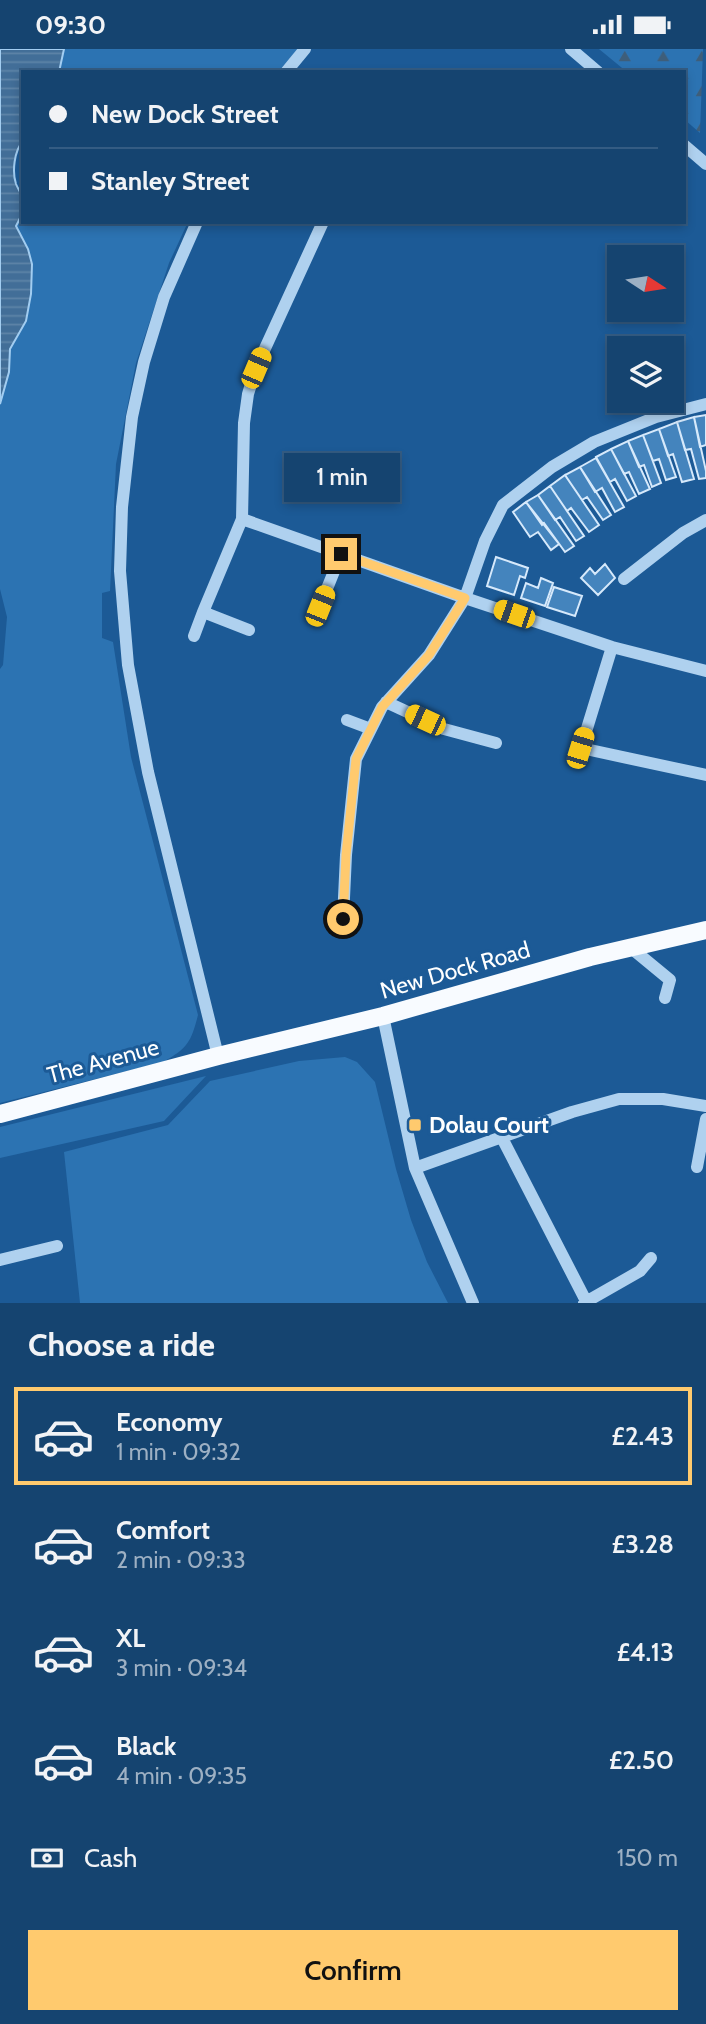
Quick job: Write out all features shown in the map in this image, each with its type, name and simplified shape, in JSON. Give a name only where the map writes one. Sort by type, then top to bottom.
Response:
[{"type":"main road","name":"New Dock Road","points":[[218,1056],[383,1016],[630,947],[706,930]]},
{"type":"main road","name":"The Avenue","points":[[0,1114],[218,1056]]},
{"type":"street","points":[[288,70],[305,49]]},
{"type":"street","points":[[571,49],[596,70]]},
{"type":"street","points":[[686,147],[706,164]]},
{"type":"street","points":[[196,224],[164,297],[144,362],[132,417],[122,507],[120,571],[128,665],[148,772],[218,1056]]},
{"type":"street","points":[[194,636],[242,519],[244,423],[248,394],[261,356],[322,224]]},
{"type":"street","points":[[343,919],[346,855],[356,759],[382,707],[429,655],[465,598],[485,541],[503,505],[552,467],[594,442],[656,417],[706,404]]},
{"type":"street","points":[[242,519],[612,647],[706,671]]},
{"type":"street","points":[[624,579],[683,533],[706,520]]},
{"type":"street","points":[[320,606],[341,554]]},
{"type":"street","points":[[202,612],[249,631]]},
{"type":"street","points":[[612,647],[580,748],[706,775]]},
{"type":"street","points":[[386,702],[444,729],[496,743]]},
{"type":"street","points":[[347,720],[371,729]]},
{"type":"street","points":[[630,947],[670,980],[665,998]]},
{"type":"street","points":[[383,1016],[415,1168],[473,1303]]},
{"type":"street","points":[[415,1168],[572,1112],[620,1099],[663,1099],[706,1106]]},
{"type":"street","points":[[697,1167],[706,1119]]},
{"type":"street","points":[[501,1136],[585,1302],[640,1271],[651,1258]]},
{"type":"street","points":[[0,1260],[57,1246]]},
{"type":"green space","points":[[64,49],[298,49],[280,70],[59,70]]},
{"type":"green space","points":[[599,49],[703,49],[700,133],[686,121],[686,70],[625,70]]},
{"type":"green space","points":[[21,217],[21,224],[187,224],[169,263],[136,363],[116,464],[110,591],[102,593],[102,638],[113,642],[131,757],[198,1015],[187,1043],[178,1053],[163,1062],[0,1103],[0,669],[3,665],[7,617],[0,589],[0,404],[9,372],[10,349],[26,321],[28,249],[16,226]]},
{"type":"green space","points":[[345,1057],[357,1062],[375,1082],[411,1220],[427,1262],[448,1303],[80,1303],[64,1152],[168,1125],[210,1081],[299,1061]]},
{"type":"green space","points":[[206,1076],[164,1121],[0,1158],[0,1127]]},
{"type":"shaded area","points":[[0,49],[64,49],[59,70],[21,70],[21,145],[14,168],[16,184],[21,194],[21,215],[16,226],[28,249],[32,264],[31,294],[26,321],[10,349],[9,372],[0,404]]},
{"type":"building","points":[[706,415],[706,445],[700,447],[694,417]]},
{"type":"building","points":[[694,417],[706,471],[706,478],[699,479],[691,449],[685,450],[677,422]]},
{"type":"building","points":[[677,422],[694,479],[682,482],[673,454],[668,456],[659,429]]},
{"type":"building","points":[[659,429],[676,477],[666,480],[659,459],[653,461],[643,435]]},
{"type":"building","points":[[643,435],[661,483],[652,487],[644,465],[639,467],[628,441]]},
{"type":"building","points":[[628,441],[650,489],[639,494],[629,472],[624,474],[611,449]]},
{"type":"building","points":[[611,449],[636,496],[627,501],[615,479],[610,482],[596,457]]},
{"type":"building","points":[[596,458],[624,507],[615,512],[602,488],[595,492],[580,467]]},
{"type":"building","points":[[580,467],[611,515],[603,520],[587,497],[582,500],[565,475]]},
{"type":"building","points":[[565,475],[599,525],[589,532],[571,508],[567,511],[550,486]]},
{"type":"building","points":[[550,486],[584,536],[576,541],[560,517],[555,520],[538,495]]},
{"type":"building","points":[[538,495],[574,546],[565,552],[526,502]]},
{"type":"building","points":[[526,502],[559,544],[551,550],[538,532],[530,537],[513,512]]},
{"type":"building","points":[[496,557],[528,568],[525,578],[520,576],[514,595],[487,586]]},
{"type":"building","points":[[605,564],[615,578],[598,595],[581,578],[590,568],[595,574]]},
{"type":"building","points":[[541,578],[553,583],[545,606],[521,598],[526,583],[538,588]]},
{"type":"building","points":[[554,587],[582,596],[575,616],[547,607]]},
{"type":"place","name":"Dolau Court","points":[[415,1125]]},
{"type":"route","points":[[341,554],[465,598],[429,655],[382,707],[356,759],[346,855],[343,919]]}]
